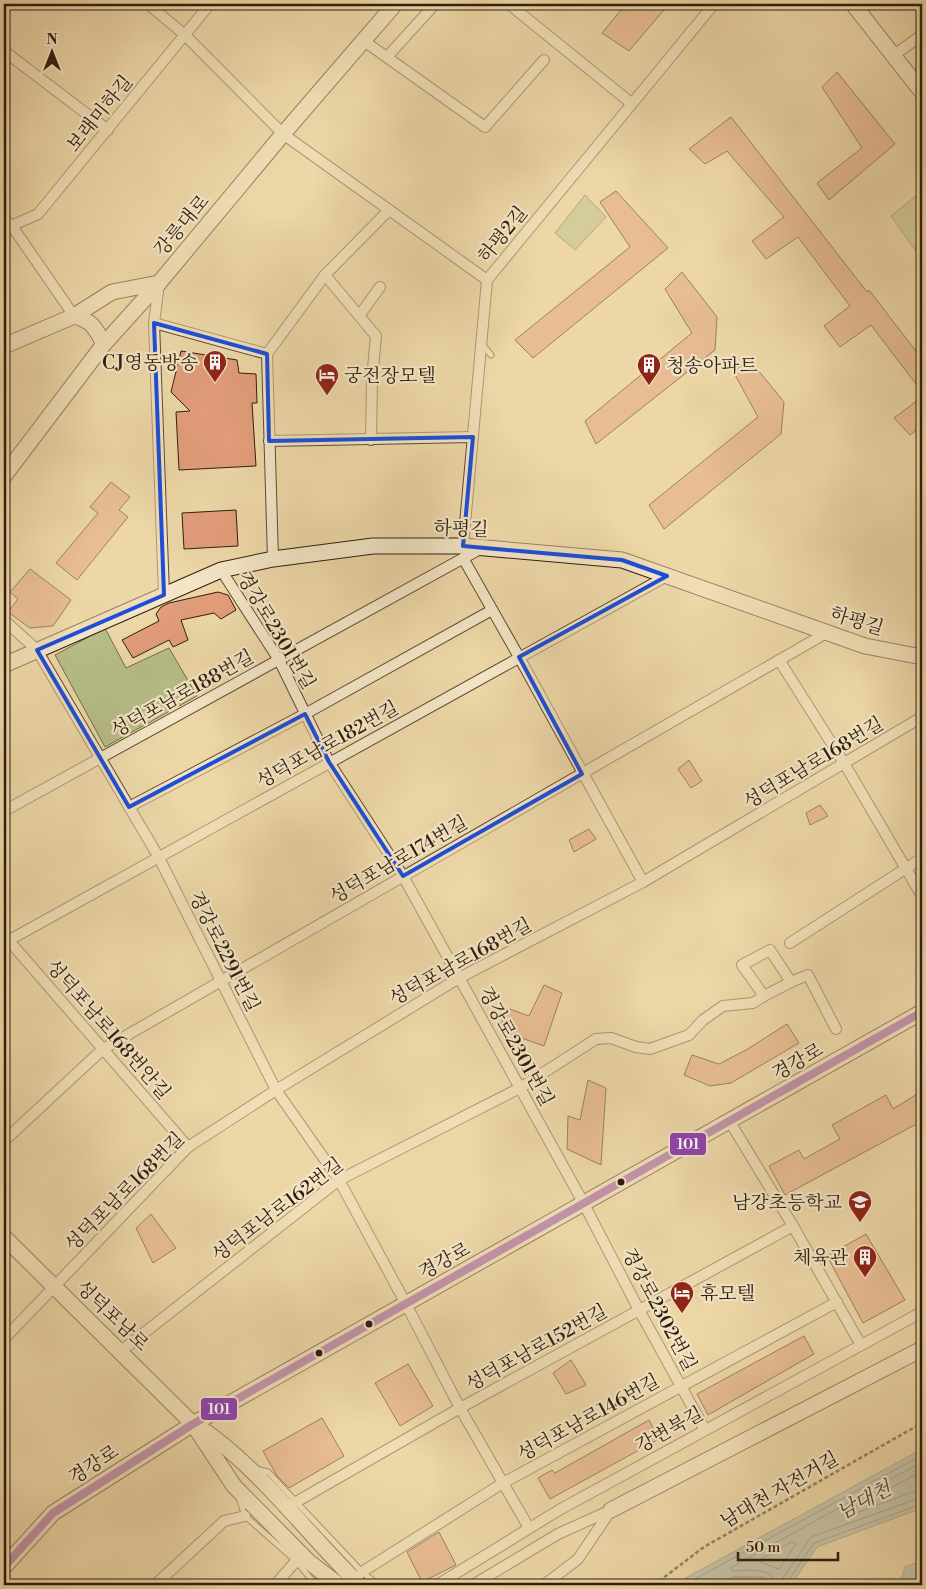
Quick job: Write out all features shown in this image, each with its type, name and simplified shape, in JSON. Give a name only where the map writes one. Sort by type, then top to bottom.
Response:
[{"type":"street","points":[[148,4],[185,35],[283,134],[487,280]]},
{"type":"street","name":"보래미하길","points":[[6,225],[38,214],[210,4]]},
{"type":"street","name":"강릉대로","points":[[4,476],[104,344],[159,283],[283,134],[396,4]]},
{"type":"street","points":[[387,57],[435,4]]},
{"type":"street","points":[[509,4],[631,103]]},
{"type":"street","name":"하평2길","points":[[462,552],[487,280],[714,4]]},
{"type":"street","points":[[853,4],[922,92]]},
{"type":"street","points":[[894,55],[922,35]]},
{"type":"street","points":[[364,41],[486,127],[544,60]]},
{"type":"street","points":[[4,51],[108,130]]},
{"type":"street","points":[[273,559],[266,354],[325,275],[389,210]]},
{"type":"street","points":[[6,225],[74,316],[92,323],[104,344]]},
{"type":"street","points":[[325,275],[376,336],[372,379],[371,440]]},
{"type":"street","points":[[4,346],[74,316],[112,292],[159,283],[154,323],[164,595]]},
{"type":"street","points":[[359,316],[380,287]]},
{"type":"street","points":[[154,323],[266,354]]},
{"type":"street","points":[[269,441],[473,437]]},
{"type":"street","name":"하평길","points":[[4,665],[221,570],[273,559],[373,546],[462,552],[482,548],[622,560],[865,646],[922,657]]},
{"type":"street","points":[[462,552],[492,610],[520,657],[582,774],[643,882]]},
{"type":"street","name":"성덕포남로188번길","points":[[4,811],[279,660],[462,552]]},
{"type":"street","name":"경강로2301번길","points":[[221,570],[279,660],[329,762],[403,876],[584,1204]]},
{"type":"street","name":"성덕포남로182번길","points":[[5,939],[667,576]]},
{"type":"street","points":[[129,807],[305,714],[492,610]]},
{"type":"street","name":"경강로2291번길","points":[[4,620],[37,650],[158,856],[276,1090],[339,1180],[460,1408],[529,1528]]},
{"type":"street","name":"성덕포남로174번길","points":[[4,1141],[103,1049],[828,632]]},
{"type":"street","points":[[779,660],[844,763],[922,896]]},
{"type":"street","name":"성덕포남로168번길","points":[[4,1339],[188,1147],[276,1090],[459,978],[643,882],[922,717]]},
{"type":"street","points":[[790,943],[922,858]]},
{"type":"street","name":"성덕포남로168번안길","points":[[5,939],[188,1147]]},
{"type":"street","points":[[764,996],[742,965],[770,950],[791,982],[808,975],[836,1029]]},
{"type":"street","name":"성덕포남로162번길","points":[[121,1351],[339,1180],[520,1088],[596,1039],[610,1038],[636,1047],[650,1049],[689,1035],[703,1020],[723,1006],[753,1003],[791,982]]},
{"type":"street","name":"경강로","points":[[4,1567],[53,1513],[193,1424],[922,1012]]},
{"type":"street","points":[[730,1122],[793,1226],[861,1345]]},
{"type":"street","name":"경강로2302번길","points":[[584,1204],[639,1310],[705,1430]]},
{"type":"street","name":"성덕포남로152번길","points":[[296,1502],[460,1408],[793,1226]]},
{"type":"street","name":"성덕포남로","points":[[4,1237],[193,1424],[234,1486],[309,1562],[354,1580]]},
{"type":"street","name":"성덕포남로146번길","points":[[354,1580],[503,1483],[837,1302]]},
{"type":"street","name":"강변북길","points":[[437,1585],[559,1510],[922,1312]]},
{"type":"street","points":[[472,1585],[558,1534],[611,1510],[922,1349]]},
{"type":"street","name":"성덕포남로","points":[[193,1424],[220,1441],[248,1468],[354,1580]]},
{"type":"street","points":[[544,1585],[578,1559],[611,1510]]},
{"type":"street","points":[[155,1585],[224,1521],[245,1516]]},
{"type":"street","points":[[275,1585],[296,1561]]},
{"type":"lane","points":[[481,343],[491,355]]},
{"type":"lane","points":[[248,1468],[268,1472],[296,1502],[354,1580],[378,1585]]},
{"type":"lane","points":[[234,1486],[245,1516],[296,1561],[316,1585]]},
{"type":"path","name":"남대천 자전거길","points":[[654,1585],[704,1547],[922,1423]]},
{"type":"highlighted area","points":[[154,323],[267,354],[269,441],[473,437],[463,546],[622,560],[667,576],[519,657],[582,774],[403,876],[329,762],[305,714],[129,807],[37,650],[164,595]]},
{"type":"green space","points":[[922,191],[922,260],[891,216]]},
{"type":"green space","points":[[585,195],[606,217],[575,250],[555,233]]},
{"type":"green space","points":[[105,628],[126,668],[169,648],[197,696],[105,747],[55,655]]},
{"type":"water","name":"남대천","points":[[922,1449],[922,1508],[817,1547],[791,1585],[763,1585],[763,1582],[732,1582],[726,1585],[673,1585]]},
{"type":"water","points":[[922,1561],[922,1585],[899,1585],[905,1567]]},
{"type":"building","points":[[626,4],[669,4],[629,51],[602,33]]},
{"type":"building","points":[[837,72],[895,144],[829,200],[817,183],[862,148],[822,87]]},
{"type":"building","points":[[731,117],[867,292],[869,290],[922,359],[922,392],[871,325],[840,347],[824,326],[850,306],[798,237],[766,259],[752,241],[784,217],[727,151],[705,164],[689,149]]},
{"type":"building","points":[[616,191],[668,248],[533,358],[515,340],[630,247],[600,202]]},
{"type":"building","name":"청송아파트","points":[[682,272],[717,317],[715,350],[596,444],[585,421],[692,333],[665,289]]},
{"type":"building","points":[[181,351],[237,360],[239,373],[256,374],[257,403],[252,403],[256,466],[179,470],[176,412],[190,411],[171,392]]},
{"type":"building","name":"청송아파트","points":[[748,358],[784,402],[781,434],[664,529],[649,505],[758,417],[734,373]]},
{"type":"building","points":[[922,397],[922,426],[910,435],[894,418]]},
{"type":"building","points":[[111,482],[130,497],[119,510],[128,517],[77,580],[56,563],[98,513],[90,507]]},
{"type":"building","points":[[236,510],[238,546],[184,549],[182,513]]},
{"type":"building","points":[[30,569],[71,600],[53,626],[30,628],[8,612],[18,599],[10,592]]},
{"type":"building","points":[[218,592],[228,595],[236,610],[221,619],[214,613],[181,620],[188,640],[173,647],[169,640],[133,658],[122,640],[159,621],[156,614],[161,607],[169,603]]},
{"type":"building","points":[[689,760],[702,781],[691,788],[678,769]]},
{"type":"building","points":[[820,805],[828,816],[810,825],[806,813]]},
{"type":"building","points":[[589,829],[596,839],[574,852],[569,840]]},
{"type":"building","points":[[544,985],[562,993],[544,1046],[499,1030],[507,1008],[529,1016]]},
{"type":"building","points":[[787,1024],[799,1043],[731,1083],[710,1086],[684,1075],[692,1055],[719,1064],[746,1050]]},
{"type":"building","points":[[588,1080],[606,1088],[601,1165],[567,1149],[568,1116],[580,1120]]},
{"type":"building","points":[[922,1091],[922,1121],[785,1195],[769,1166],[799,1150],[804,1159],[840,1139],[832,1125],[886,1095],[893,1109]]},
{"type":"building","points":[[151,1214],[176,1248],[153,1263],[136,1228]]},
{"type":"building","name":"체육관","points":[[866,1234],[905,1300],[863,1323],[827,1256]]},
{"type":"building","points":[[804,1336],[814,1354],[708,1415],[697,1394]]},
{"type":"building","points":[[571,1360],[586,1385],[566,1394],[553,1373]]},
{"type":"building","points":[[408,1364],[433,1406],[400,1426],[375,1383]]},
{"type":"building","points":[[322,1418],[344,1456],[289,1488],[277,1476],[263,1451]]},
{"type":"building","points":[[649,1420],[659,1439],[550,1499],[538,1478],[552,1470],[555,1473]]},
{"type":"building","points":[[439,1532],[456,1565],[422,1582],[407,1552]]},
{"type":"transit line","name":"101","points":[[4,1567],[53,1513],[193,1424],[922,1012]]},
{"type":"place","name":"CJ영동방송","points":[[215,383]]},
{"type":"place","name":"청송아파트","points":[[649,386]]},
{"type":"place","name":"궁전장모텔","points":[[327,396]]},
{"type":"place","name":"남강초등학교","points":[[860,1223]]},
{"type":"place","name":"체육관","points":[[865,1278]]},
{"type":"place","name":"휴모텔","points":[[682,1314]]}]
